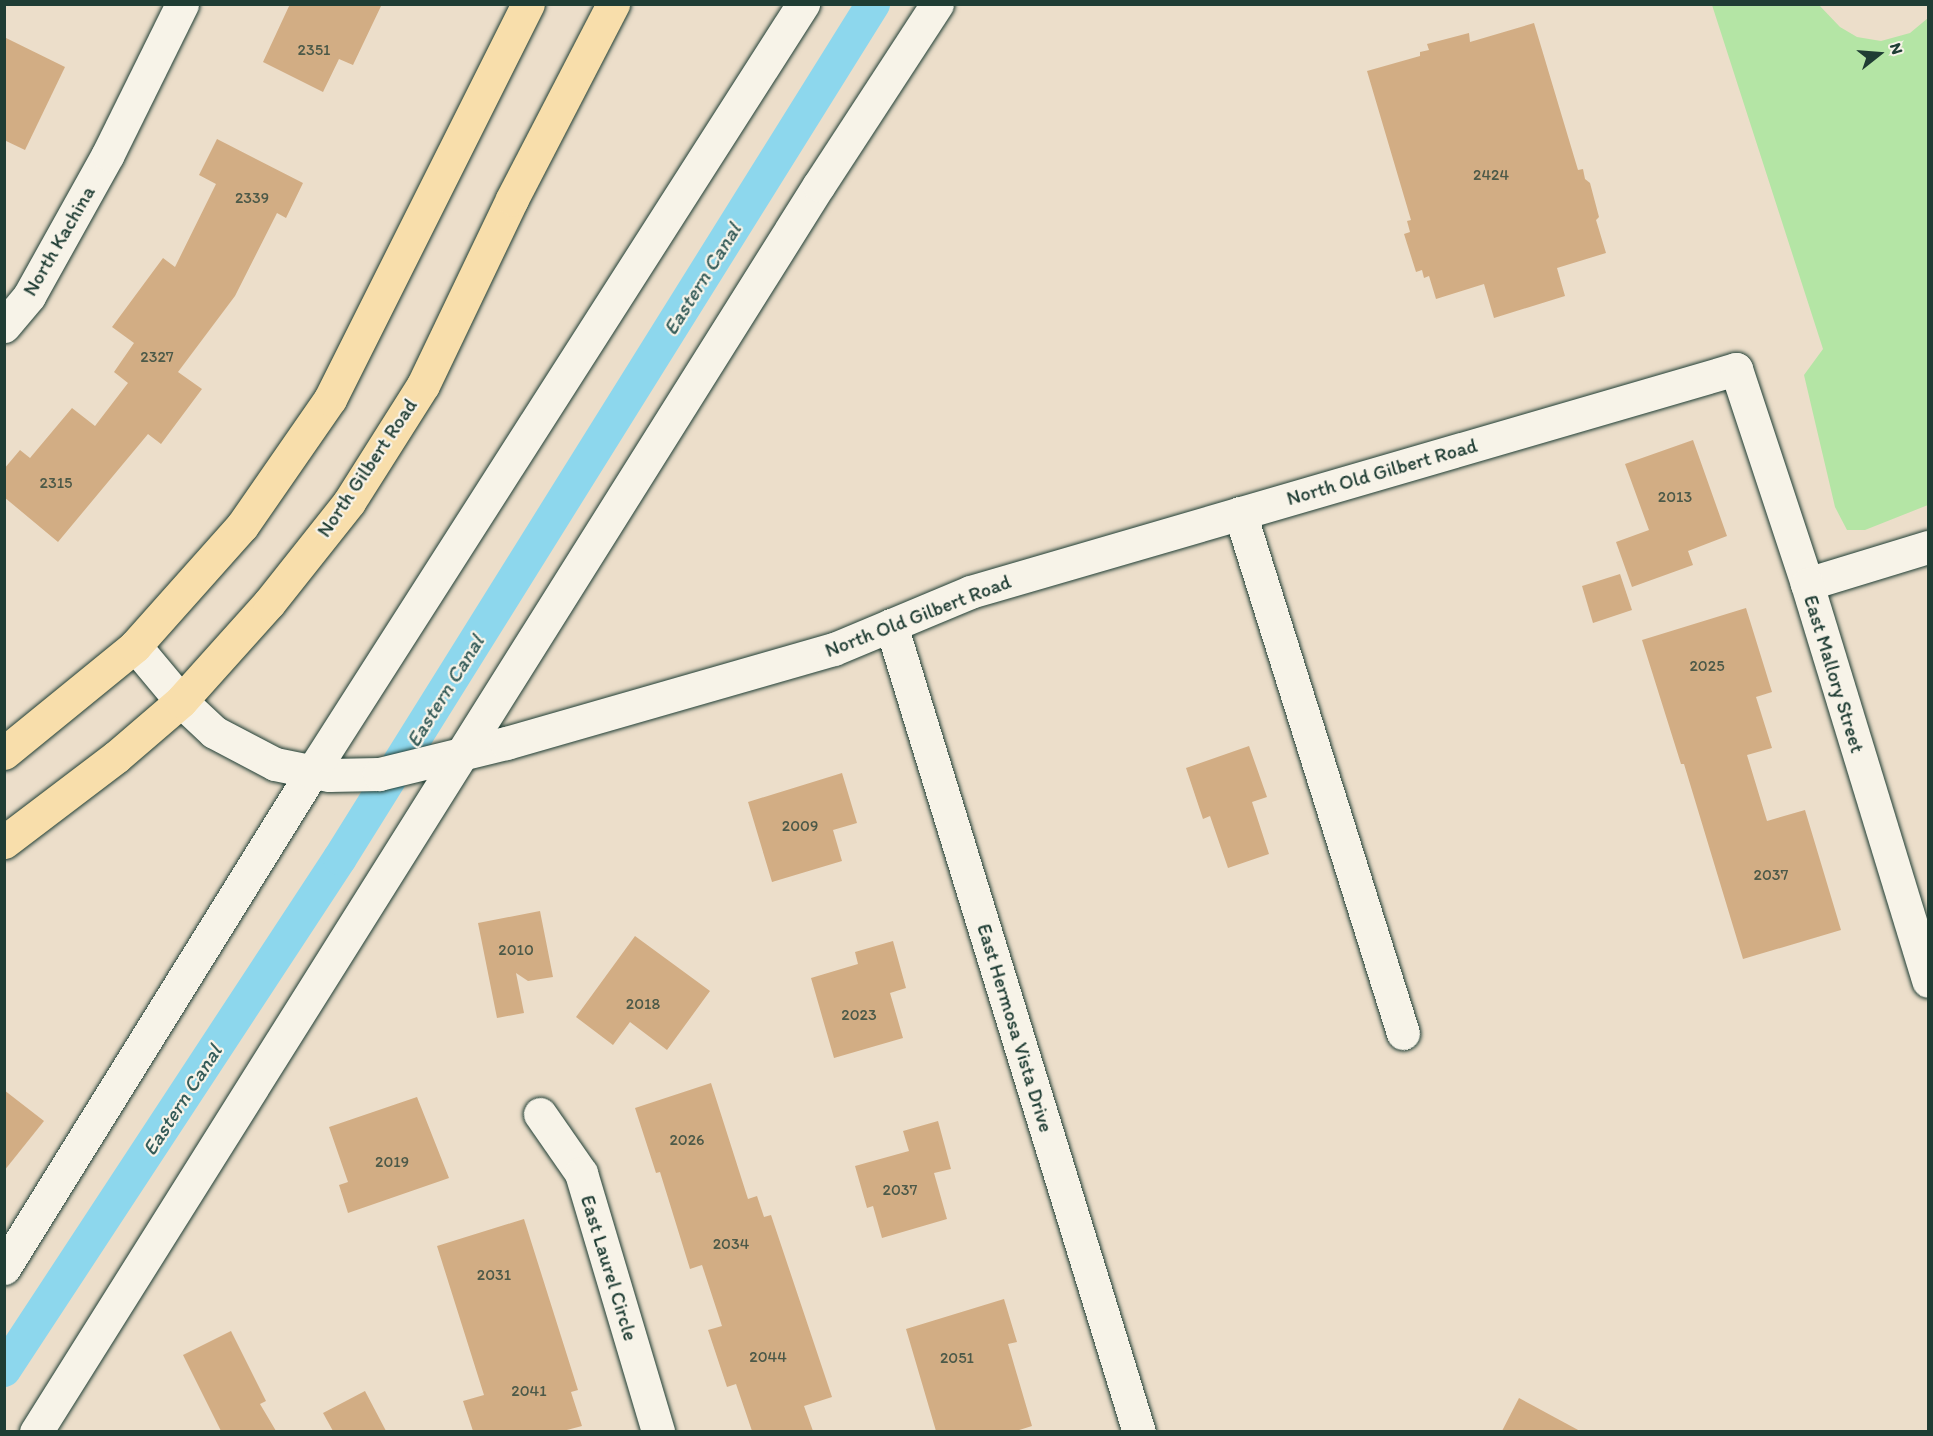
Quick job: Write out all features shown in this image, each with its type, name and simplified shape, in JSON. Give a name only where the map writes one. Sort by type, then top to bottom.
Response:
[{"type":"main road","points":[[4,753],[135,646],[242,526],[330,399],[528,4]]},
{"type":"main road","name":"North Gilbert Road","points":[[4,842],[116,757],[181,701],[269,603],[349,502],[423,385],[517,189],[613,4]]},
{"type":"street","name":"North Kachina","points":[[4,326],[29,296],[108,154],[182,4]]},
{"type":"street","points":[[4,1268],[321,774],[803,4]]},
{"type":"street","points":[[36,1431],[453,757],[937,4]]},
{"type":"street","name":"North Old Gilbert Road","points":[[135,646],[181,701],[214,732],[275,765],[321,774],[379,774],[453,757],[834,649],[970,592],[1736,369]]},
{"type":"street","name":"East Mallory Street","points":[[1736,369],[1807,584],[1929,981]]},
{"type":"street","points":[[1240,513],[1402,1033]]},
{"type":"street","points":[[1807,584],[1929,548]]},
{"type":"street","name":"East Hermosa Vista Drive","points":[[891,625],[1139,1431]]},
{"type":"street","name":"East Laurel Circle","points":[[540,1114],[580,1173],[658,1431]]},
{"type":"green space","points":[[1712,5],[1819,5],[1840,27],[1857,37],[1881,41],[1910,33],[1928,18],[1928,505],[1865,530],[1847,530],[1835,507],[1804,375],[1823,349]]},
{"type":"building","points":[[290,4],[382,4],[353,65],[339,59],[323,92],[263,62]]},
{"type":"building","points":[[1534,23],[1578,170],[1583,169],[1585,179],[1590,183],[1599,217],[1596,220],[1606,253],[1557,268],[1565,296],[1494,318],[1484,284],[1436,299],[1429,276],[1424,278],[1422,270],[1416,272],[1404,234],[1410,232],[1407,221],[1411,220],[1367,71],[1420,56],[1420,52],[1429,50],[1427,44],[1469,33],[1470,42]]},
{"type":"building","points":[[4,37],[65,67],[25,150],[4,140]]},
{"type":"building","points":[[217,139],[303,183],[286,218],[277,213],[235,296],[178,372],[202,389],[161,444],[148,434],[58,542],[4,497],[4,469],[20,450],[30,458],[72,408],[95,426],[128,383],[114,372],[134,343],[112,327],[163,258],[175,267],[216,184],[199,175]]},
{"type":"building","points":[[1693,440],[1727,536],[1688,551],[1693,565],[1632,587],[1616,542],[1649,530],[1625,464]]},
{"type":"building","points":[[1620,574],[1632,610],[1593,623],[1582,586]]},
{"type":"building","points":[[1746,608],[1772,692],[1756,697],[1772,748],[1747,755],[1767,821],[1805,810],[1841,930],[1743,959],[1684,764],[1681,764],[1642,640]]},
{"type":"building","points":[[1249,746],[1267,797],[1252,802],[1269,854],[1228,868],[1210,816],[1203,819],[1186,768]]},
{"type":"building","points":[[842,773],[857,823],[833,830],[842,861],[772,882],[748,802]]},
{"type":"building","points":[[540,911],[553,977],[528,981],[516,973],[524,1013],[497,1018],[478,923]]},
{"type":"building","points":[[635,936],[710,991],[667,1050],[630,1022],[613,1045],[576,1017]]},
{"type":"building","points":[[893,941],[906,988],[890,993],[903,1038],[834,1058],[811,978],[858,964],[855,952]]},
{"type":"building","points":[[711,1083],[748,1199],[757,1196],[764,1217],[771,1215],[832,1397],[804,1406],[813,1431],[752,1431],[736,1384],[727,1387],[708,1330],[722,1326],[702,1265],[690,1269],[660,1172],[656,1173],[635,1108]]},
{"type":"building","points":[[4,1090],[44,1121],[4,1171]]},
{"type":"building","points":[[417,1097],[449,1178],[348,1213],[339,1185],[348,1182],[329,1127]]},
{"type":"building","points":[[938,1121],[951,1169],[934,1173],[947,1219],[882,1238],[873,1206],[867,1208],[855,1166],[909,1151],[903,1131]]},
{"type":"building","points":[[524,1219],[578,1390],[571,1392],[582,1426],[563,1431],[473,1431],[463,1401],[484,1395],[437,1246]]},
{"type":"building","points":[[1004,1299],[1017,1342],[1008,1344],[1032,1426],[1016,1431],[936,1431],[906,1329]]},
{"type":"building","points":[[231,1331],[266,1401],[260,1404],[276,1431],[221,1431],[183,1355]]},
{"type":"building","points":[[365,1391],[386,1431],[333,1431],[323,1413]]},
{"type":"building","points":[[1519,1398],[1580,1431],[1502,1431]]},
{"type":"waterway","name":"Eastern Canal","points":[[4,1370],[340,858],[873,4]]}]
